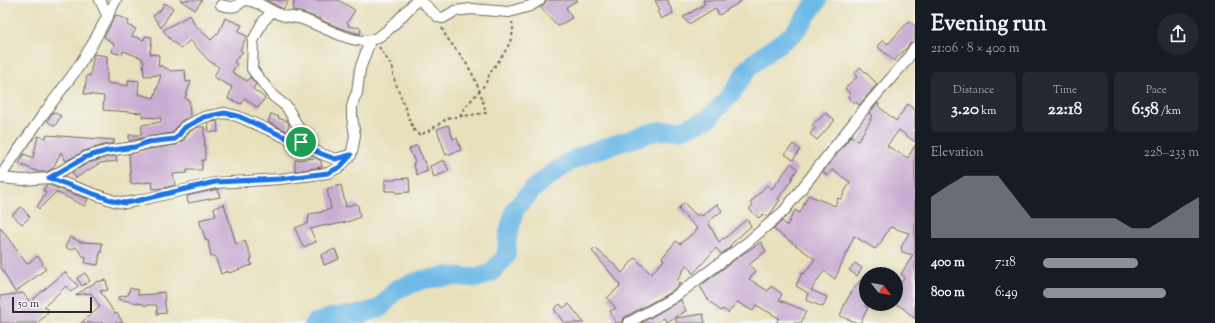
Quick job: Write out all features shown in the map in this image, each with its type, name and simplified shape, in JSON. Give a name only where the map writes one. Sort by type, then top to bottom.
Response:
[{"type":"street","points":[[100,0],[108,17]]},
{"type":"street","points":[[116,0],[108,17],[77,69],[42,116],[4,162],[0,178],[23,180],[49,178],[86,157],[106,151],[135,147],[148,142],[175,139],[184,128],[204,117],[225,113],[238,116],[287,138],[301,142],[308,148],[335,159],[351,155]]},
{"type":"street","points":[[221,5],[231,7],[238,5],[244,0],[252,1],[263,5],[282,16],[300,19],[345,37],[361,40],[373,40],[383,35],[416,0]]},
{"type":"street","points":[[420,0],[438,17],[443,18],[455,11],[471,9],[509,12],[530,6],[540,0]]},
{"type":"street","points":[[272,11],[262,23],[253,41],[252,69],[273,96],[287,107],[298,126],[301,142]]},
{"type":"street","points":[[49,178],[114,201],[125,203],[215,182],[280,179],[328,173],[340,167],[351,155],[355,135],[352,107],[357,93],[360,70],[373,40]]},
{"type":"street","points":[[628,323],[673,298],[748,242],[784,211],[865,108],[906,61],[915,47]]},
{"type":"street","points":[[906,61],[915,67]]},
{"type":"path","points":[[460,116],[484,85],[511,38],[513,26],[509,12]]},
{"type":"path","points":[[373,40],[393,68],[393,76],[415,132],[420,135],[448,118],[486,113],[480,89],[464,61],[444,33],[438,17]]},
{"type":"building","points":[[180,0],[202,0],[195,10]]},
{"type":"building","points":[[266,0],[289,0],[283,9]]},
{"type":"building","points":[[294,0],[338,0],[355,10],[347,23],[349,24],[348,26],[361,28],[360,34],[340,28],[304,13],[293,11]]},
{"type":"building","points":[[546,0],[578,0],[566,7],[572,18],[558,26],[540,7]]},
{"type":"building","points":[[655,0],[667,0],[673,13],[662,19],[658,11],[660,10]]},
{"type":"building","points":[[703,0],[743,0],[719,15],[715,8],[689,24],[683,17],[705,4]]},
{"type":"building","points":[[164,3],[173,8],[161,28],[153,16],[160,11]]},
{"type":"building","points":[[116,15],[129,21],[127,25],[136,29],[132,36],[144,40],[145,36],[152,37],[150,54],[159,55],[158,66],[162,66],[171,71],[185,70],[186,82],[191,81],[185,98],[189,100],[190,117],[181,121],[172,133],[129,141],[129,135],[141,135],[142,125],[161,122],[161,118],[142,117],[143,113],[103,110],[104,96],[84,94],[87,75],[90,76],[94,54],[107,56],[107,83],[128,86],[128,80],[139,81],[138,94],[154,98],[161,75],[144,76],[143,60],[141,60],[142,58],[123,51],[122,55],[112,52],[114,44],[104,37]]},
{"type":"building","points":[[190,15],[195,25],[211,40],[219,32],[225,18],[242,25],[238,32],[247,36],[240,50],[243,52],[234,62],[237,64],[232,72],[247,81],[250,77],[256,84],[253,89],[265,98],[258,108],[244,98],[242,104],[228,99],[232,87],[214,77],[219,67],[209,61],[190,40],[181,49],[163,30]]},
{"type":"building","points":[[909,21],[915,26],[915,41],[910,43],[894,61],[877,46],[883,40],[888,44]]},
{"type":"building","points":[[860,67],[877,84],[859,105],[855,101],[853,103],[848,97],[850,94],[845,88],[857,77],[854,74]]},
{"type":"building","points":[[878,103],[878,106],[896,121],[908,104],[915,110],[915,142],[899,130],[887,146],[908,158],[915,145],[915,319],[903,308],[903,280],[905,277],[903,276],[903,271],[913,255],[902,252],[901,249],[909,233],[890,227],[875,249],[854,236],[835,279],[824,271],[811,290],[827,297],[823,307],[806,300],[808,293],[796,286],[802,273],[804,274],[815,259],[773,229],[782,221],[787,226],[795,210],[800,213],[808,195],[835,206],[838,198],[841,199],[850,182],[832,170],[828,176],[823,172],[851,136],[858,141],[871,120],[870,118],[872,116],[869,113]]},
{"type":"building","points":[[53,112],[61,116],[55,126],[47,121]]},
{"type":"building","points":[[826,113],[835,120],[817,140],[810,134],[815,128],[812,125]]},
{"type":"building","points":[[271,114],[287,121],[289,124],[287,131],[268,122]]},
{"type":"building","points":[[217,121],[218,132],[209,132],[208,123]]},
{"type":"building","points":[[448,125],[453,139],[457,138],[461,150],[446,155],[437,129]]},
{"type":"building","points":[[198,127],[204,127],[205,160],[202,160],[202,170],[187,170],[187,173],[173,174],[175,185],[164,188],[153,189],[152,182],[131,184],[129,154],[176,145],[184,140],[189,132]]},
{"type":"building","points":[[46,135],[114,140],[114,143],[84,151],[66,161],[61,152],[53,168],[47,172],[39,172],[19,164],[24,154],[33,158],[38,136],[46,138]]},
{"type":"building","points":[[793,144],[800,150],[793,160],[785,154]]},
{"type":"building","points":[[417,145],[428,171],[417,175],[413,163],[415,162],[409,149]]},
{"type":"building","points":[[116,156],[117,161],[100,163],[76,178],[72,172],[89,163],[107,157]]},
{"type":"building","points":[[316,158],[321,161],[322,167],[295,171],[295,160]]},
{"type":"building","points":[[444,160],[449,171],[434,177],[430,166]]},
{"type":"building","points":[[791,163],[798,169],[792,177],[793,178],[778,199],[780,200],[771,213],[767,217],[763,214],[759,218],[749,209],[753,205],[750,203],[767,185],[772,189]]},
{"type":"building","points":[[409,178],[410,192],[396,193],[396,191],[385,191],[385,180]]},
{"type":"building","points":[[46,185],[88,199],[85,206],[56,192],[39,209],[37,207],[46,192],[43,191]]},
{"type":"building","points":[[341,185],[346,207],[356,203],[358,205],[360,217],[350,221],[310,229],[316,242],[303,247],[295,228],[308,223],[309,214],[331,209],[327,189]]},
{"type":"building","points":[[218,189],[220,197],[188,203],[187,196]]},
{"type":"building","points":[[684,203],[697,216],[700,214],[702,216],[717,204],[722,211],[708,222],[719,242],[747,219],[751,226],[721,254],[716,248],[693,274],[687,264],[677,281],[680,284],[669,293],[625,317],[622,320],[622,323],[616,323],[610,311],[616,308],[607,298],[620,286],[620,284],[592,251],[595,248],[613,263],[622,273],[635,258],[651,274],[664,260],[662,258],[676,241],[680,244],[698,229],[678,209]]},
{"type":"building","points":[[224,204],[236,244],[245,241],[252,259],[250,260],[252,265],[229,273],[228,271],[221,274],[215,256],[211,257],[208,240],[206,241],[199,220],[216,216],[214,208]]},
{"type":"building","points":[[21,207],[30,217],[22,224],[12,215]]},
{"type":"building","points":[[0,227],[27,264],[38,256],[46,269],[15,292],[0,266]]},
{"type":"building","points":[[70,237],[81,242],[102,243],[98,265],[85,263],[86,257],[83,256],[76,247],[71,250],[65,247]]},
{"type":"building","points":[[761,242],[766,251],[749,265],[756,271],[749,279],[768,291],[771,286],[782,294],[779,300],[806,311],[801,323],[776,323],[779,318],[756,305],[753,311],[737,302],[728,313],[723,309],[721,311],[707,298],[700,286]]},
{"type":"building","points":[[335,249],[339,259],[324,265],[321,255]]},
{"type":"building","points":[[855,263],[861,267],[859,267],[859,273],[857,276],[849,270]]},
{"type":"building","points":[[65,272],[78,286],[71,292],[66,286],[44,307],[49,310],[37,323],[0,323],[0,296],[23,293],[30,302]]},
{"type":"building","points":[[85,273],[90,281],[82,286],[77,278]]},
{"type":"building","points":[[106,280],[108,290],[100,291],[115,314],[117,313],[123,323],[81,323],[100,307],[91,293],[76,295],[96,282]]},
{"type":"building","points":[[859,282],[859,311],[866,311],[860,323],[840,316],[852,291]]},
{"type":"building","points":[[130,288],[138,290],[138,295],[164,292],[166,313],[157,314],[157,305],[143,305],[118,299],[118,297],[128,295]]},
{"type":"building","points":[[681,300],[686,311],[666,322],[664,318],[655,323],[641,323]]},
{"type":"building","points":[[560,304],[563,308],[569,304],[584,323],[564,323],[554,309]]},
{"type":"building","points":[[703,314],[705,323],[676,323],[676,318]]},
{"type":"waterway","points":[[314,323],[333,317],[361,314],[380,308],[397,289],[421,280],[449,276],[477,278],[491,273],[506,256],[508,236],[515,209],[536,186],[567,163],[590,152],[657,131],[681,130],[708,119],[730,96],[748,68],[793,34],[818,0]]},
{"type":"waterway","points":[[353,323],[364,323]]},
{"type":"route","points":[[225,113],[238,116],[287,138],[301,142],[308,148],[335,159],[351,155],[340,167],[328,173],[280,179],[215,182],[125,203],[114,201],[49,178],[86,157],[106,151],[135,147],[148,142],[175,139],[184,128],[204,117],[225,113]]}]
